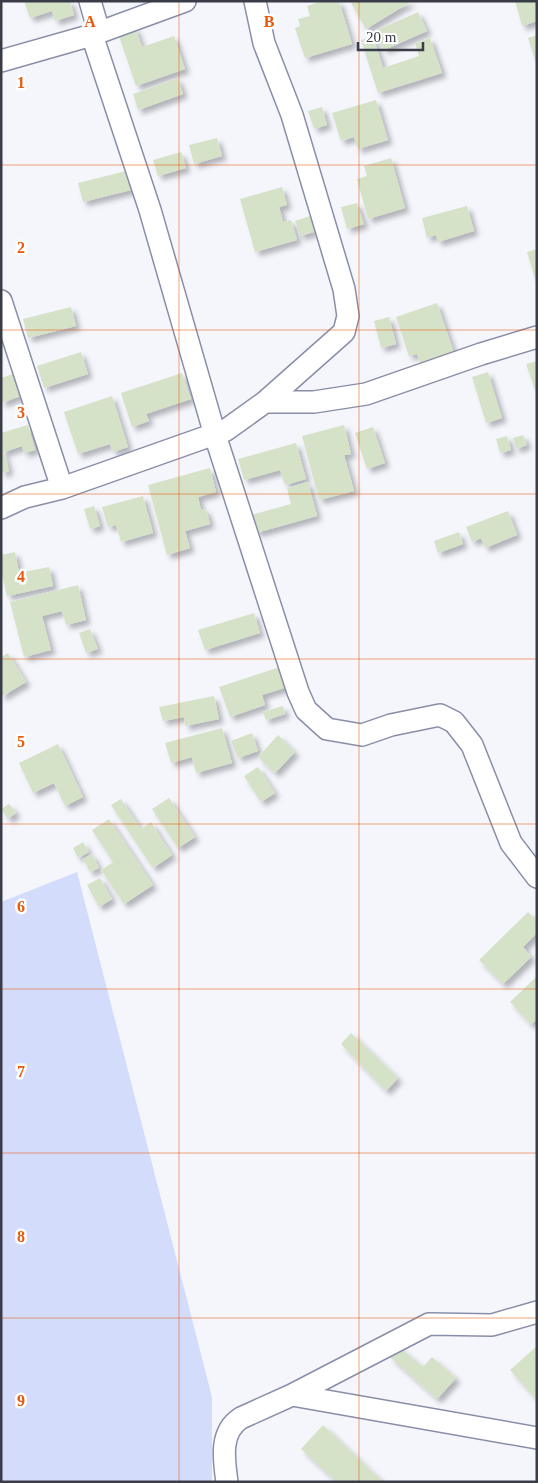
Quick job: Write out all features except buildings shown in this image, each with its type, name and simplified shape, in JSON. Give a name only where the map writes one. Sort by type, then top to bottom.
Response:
[{"type":"street","points":[[90,1],[96,34],[150,210],[215,435],[298,692],[306,710],[327,729],[362,735],[391,725],[440,715],[454,722],[472,745],[510,843],[537,877]]},
{"type":"street","points":[[1,61],[96,34],[185,1]]},
{"type":"street","points":[[1,508],[25,497],[62,488],[226,430],[265,402],[344,332],[348,316],[344,289],[295,124],[264,43],[255,1]]},
{"type":"street","points":[[1,301],[62,488]]},
{"type":"street","points":[[265,402],[314,402],[366,394],[481,354],[537,337]]},
{"type":"street","points":[[227,1482],[223,1454],[226,1440],[235,1422],[261,1407],[292,1395],[429,1324],[492,1324],[537,1312]]},
{"type":"street","points":[[292,1395],[537,1438]]},
{"type":"shaded area","points":[[77,872],[212,1397],[212,1482],[1,1482],[1,902]]}]
